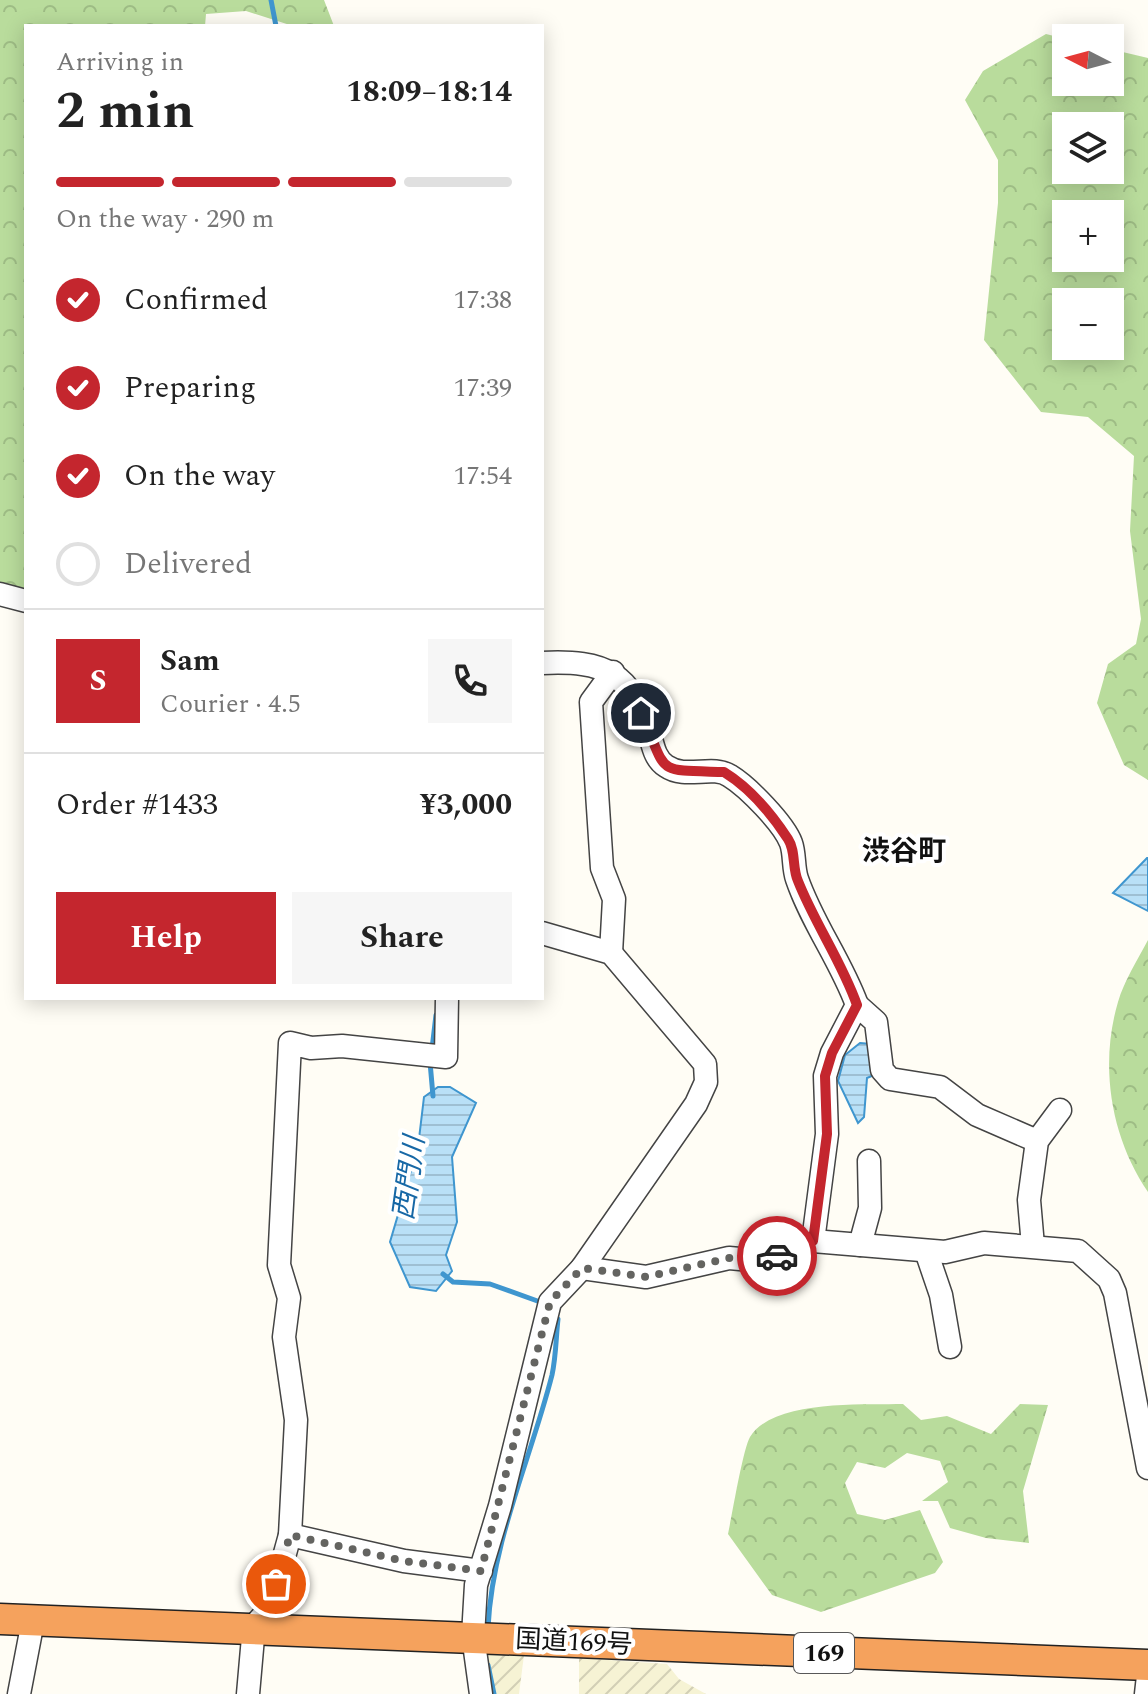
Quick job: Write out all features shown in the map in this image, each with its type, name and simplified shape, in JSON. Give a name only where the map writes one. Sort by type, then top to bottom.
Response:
[{"type":"highway","name":"国道169号","points":[[0,1619],[254,1626],[1148,1665]]},
{"type":"street","points":[[0,594],[24,600]]},
{"type":"street","points":[[544,663],[600,667],[613,672],[634,697],[657,756],[667,767],[684,773],[724,772],[761,803],[791,842],[796,877],[832,956],[848,980],[857,1005],[876,1022],[882,1070],[890,1079],[940,1087],[977,1115],[1037,1141]]},
{"type":"street","points":[[611,953],[614,899],[602,868],[591,702],[613,672]]},
{"type":"street","points":[[481,1694],[487,1637],[481,1571],[548,1309],[582,1268],[696,1104],[706,1082],[705,1064],[611,953],[544,934]]},
{"type":"street","points":[[248,1694],[254,1626],[270,1608],[290,1535],[296,1420],[284,1337],[289,1298],[279,1265],[290,1043],[311,1048],[342,1046],[446,1057],[447,1000]]},
{"type":"street","points":[[813,1241],[827,1134],[825,1076],[832,1053],[857,1005]]},
{"type":"street","points":[[1033,1246],[1029,1200],[1037,1141],[1060,1110]]},
{"type":"street","points":[[860,1245],[870,1208],[869,1161]]},
{"type":"street","points":[[582,1268],[646,1277],[729,1258],[751,1260],[774,1257],[813,1241],[945,1252],[984,1243],[1078,1251],[1109,1279],[1135,1391],[1148,1468]]},
{"type":"street","points":[[926,1251],[941,1295],[950,1347]]},
{"type":"street","points":[[290,1535],[404,1561],[481,1571]]},
{"type":"street","points":[[19,1694],[33,1621]]},
{"type":"street","points":[[1146,1694],[1148,1676]]},
{"type":"shaded area","points":[[488,1654],[524,1655],[519,1694],[493,1694]]},
{"type":"shaded area","points":[[579,1658],[667,1664],[679,1679],[706,1694],[579,1694]]},
{"type":"green space","points":[[0,0],[324,0],[333,24],[287,24],[246,11],[206,14],[205,24],[24,24],[24,592],[20,587],[0,586]]},
{"type":"green space","points":[[1046,34],[1052,36],[1052,96],[1124,96],[1124,52],[1148,58],[1148,780],[1124,765],[1097,703],[1108,664],[1136,644],[1141,619],[1130,531],[1134,456],[1088,417],[1041,412],[984,340],[998,203],[998,160],[965,100],[983,71]]},
{"type":"green space","points":[[1148,940],[1148,1192],[1135,1171],[1117,1125],[1109,1076],[1109,1051],[1118,1002]]},
{"type":"green space","points":[[903,1404],[921,1420],[947,1416],[991,1434],[1020,1404],[1048,1405],[1023,1491],[1029,1543],[986,1538],[950,1528],[938,1501],[922,1501],[948,1482],[940,1461],[907,1453],[885,1468],[857,1462],[845,1483],[857,1514],[885,1520],[920,1510],[943,1562],[935,1573],[821,1612],[772,1595],[728,1534],[750,1437],[778,1416],[798,1410]]},
{"type":"water","points":[[1148,858],[1148,911],[1113,893]]},
{"type":"water","points":[[860,1043],[871,1044],[874,1075],[867,1078],[864,1117],[858,1123],[838,1081],[845,1055]]},
{"type":"water","points":[[438,1087],[450,1087],[476,1103],[452,1157],[457,1222],[446,1255],[452,1271],[436,1291],[410,1287],[390,1242],[418,1147],[424,1097]]},
{"type":"waterway","name":"西門川","points":[[271,0],[276,24]]},
{"type":"waterway","name":"西門川","points":[[432,1049],[436,1015]]},
{"type":"waterway","name":"西門川","points":[[430,1062],[433,1096]]},
{"type":"waterway","name":"西門川","points":[[443,1274],[453,1282],[490,1284],[543,1303]]},
{"type":"waterway","name":"西門川","points":[[488,1628],[504,1532],[552,1375],[558,1319],[555,1316]]},
{"type":"waterway","name":"西門川","points":[[488,1665],[494,1694]]},
{"type":"way so far","points":[[276,1584],[290,1535],[404,1561],[481,1571],[550,1302],[582,1268],[646,1277],[692,1264],[729,1258],[751,1260],[777,1256]]},
{"type":"district","name":"渋谷町","points":[[904,850]]},
{"type":"route","points":[[641,713],[657,756],[667,767],[684,773],[724,772],[734,778],[761,803],[791,842],[796,877],[832,956],[848,980],[857,1005],[832,1053],[825,1076],[827,1134],[813,1241],[777,1256]]}]
